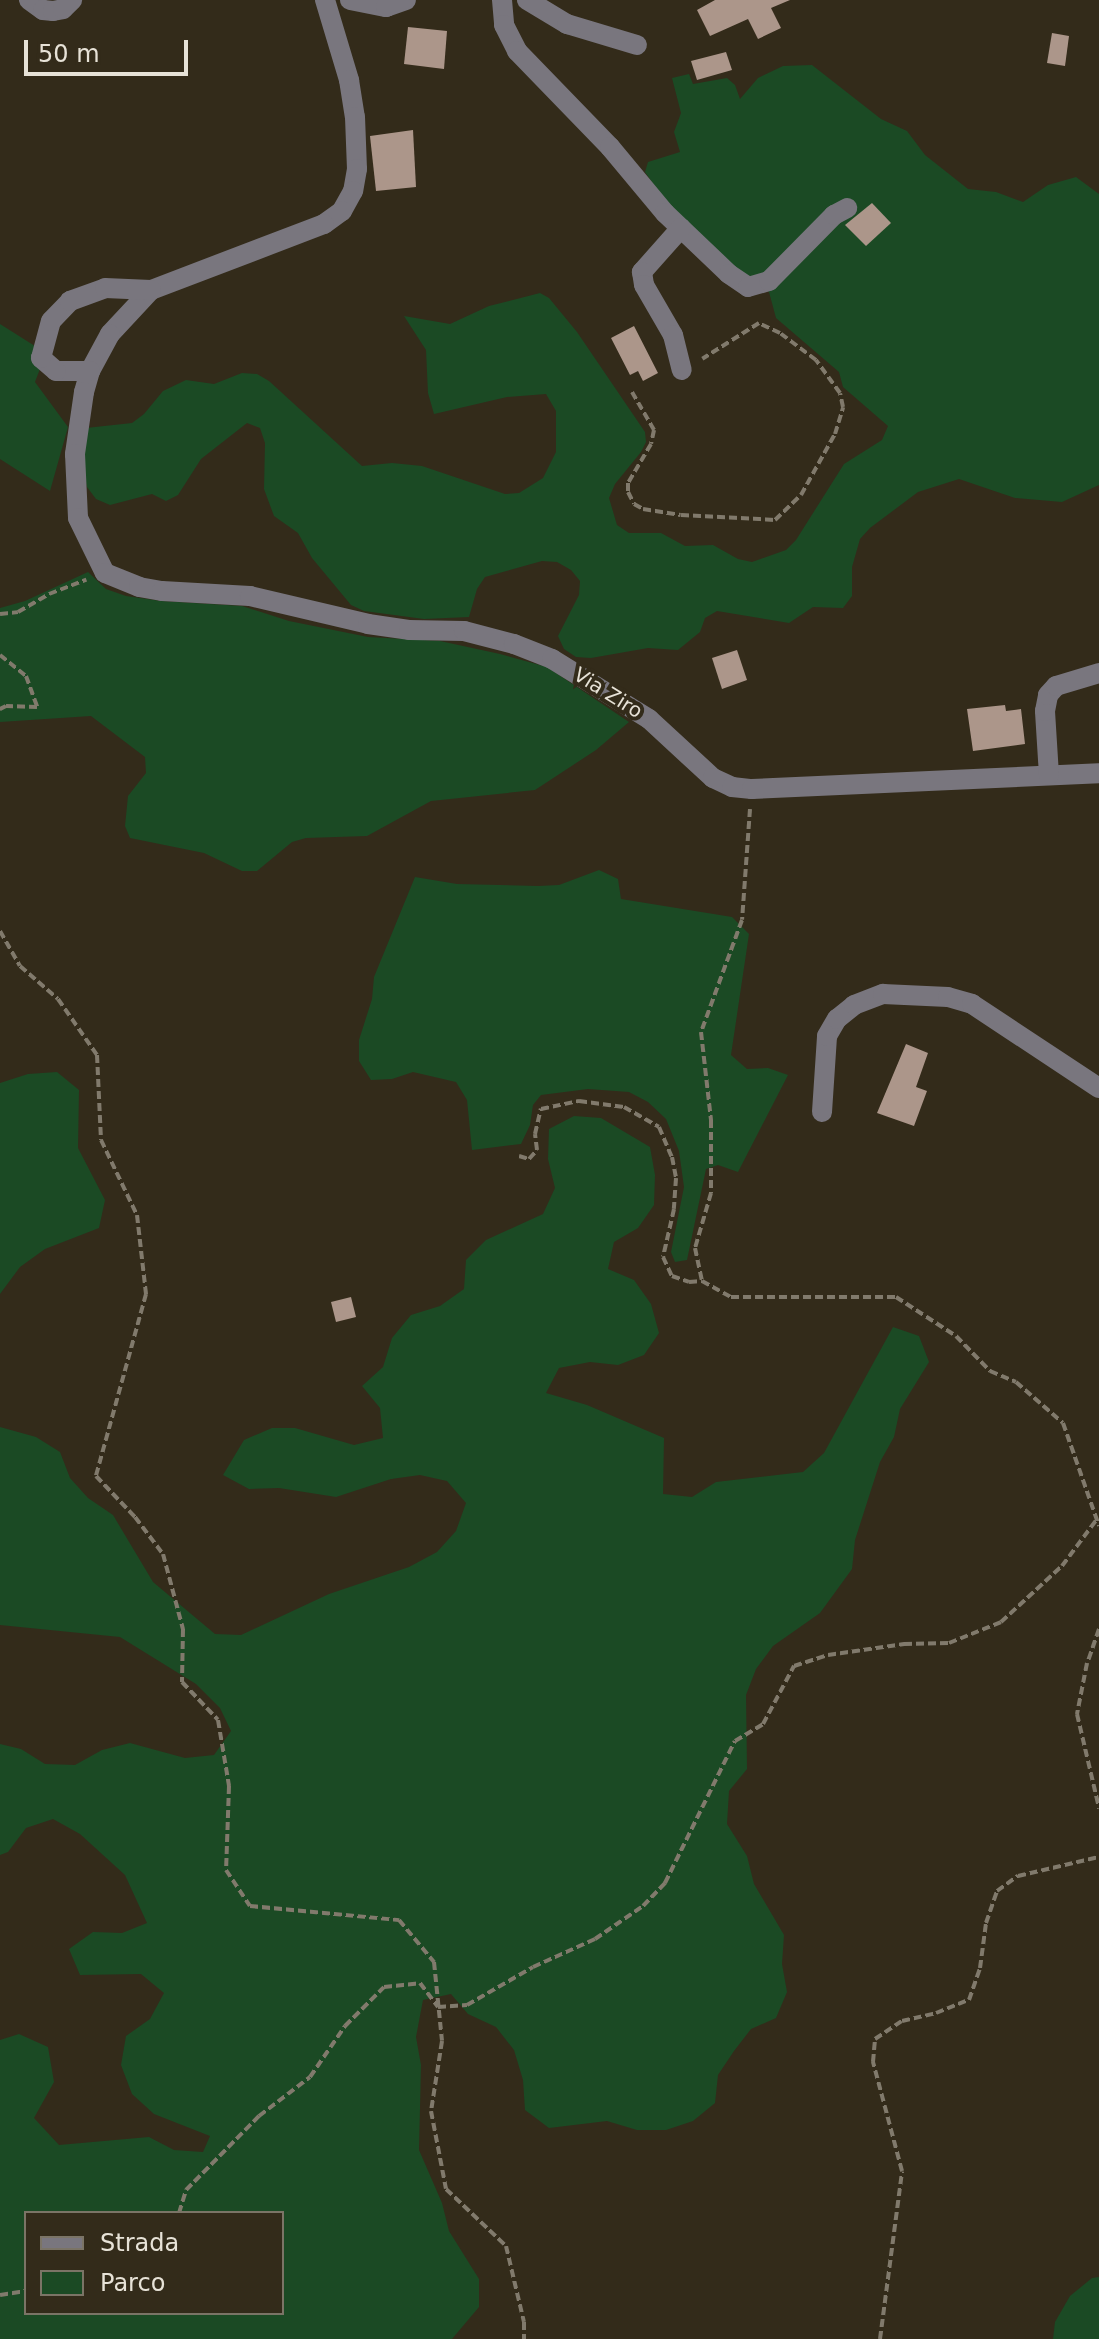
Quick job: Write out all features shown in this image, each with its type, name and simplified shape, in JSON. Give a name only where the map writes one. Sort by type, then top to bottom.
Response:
[{"type":"street","points":[[29,0],[43,10],[53,11],[63,9],[72,0]]},
{"type":"street","points":[[90,371],[56,371],[41,358],[51,321],[70,301],[105,288],[151,290],[324,224],[342,211],[353,191],[357,169],[355,117],[349,80],[325,0]]},
{"type":"street","points":[[332,23],[352,1],[386,7],[406,0]]},
{"type":"street","points":[[502,0],[504,25],[517,51],[610,147],[681,228],[729,274],[748,287],[769,281],[834,215],[847,208]]},
{"type":"street","points":[[527,0],[567,24],[637,45]]},
{"type":"street","points":[[681,228],[642,272],[644,285],[673,335],[682,370]]},
{"type":"street","points":[[105,573],[78,518],[75,454],[90,371],[110,334],[151,290]]},
{"type":"street","name":"Via Ziro","points":[[105,573],[139,587],[162,591],[250,596],[368,624],[409,630],[464,631],[514,644],[552,659],[649,719],[713,778],[732,787],[752,789],[1099,773]]},
{"type":"street","points":[[1049,775],[1045,711],[1048,695],[1056,686],[1099,673]]},
{"type":"street","points":[[822,1112],[827,1036],[837,1019],[854,1005],[883,994],[948,997],[972,1004],[1099,1088]]},
{"type":"path","points":[[632,392],[654,430],[651,444],[628,483],[634,504],[643,509],[681,515],[775,520],[801,495],[835,434],[843,407],[830,374],[780,333],[759,323],[730,344],[682,370]]},
{"type":"path","points":[[0,614],[18,612],[49,594],[105,573]]},
{"type":"path","points":[[0,655],[26,676],[37,707],[6,706],[0,709]]},
{"type":"path","points":[[702,1281],[695,1248],[711,1193],[711,1120],[701,1032],[742,920],[752,789]]},
{"type":"path","points":[[0,931],[20,966],[58,999],[97,1055],[101,1140],[137,1215],[146,1294],[96,1476],[135,1517],[163,1554],[183,1629],[182,1682],[218,1720],[229,1786],[226,1870],[250,1906],[399,1920],[434,1962],[442,2041],[431,2111],[446,2189],[506,2246],[524,2322],[524,2339]]},
{"type":"path","points":[[519,1156],[529,1159],[537,1150],[535,1134],[541,1109],[579,1101],[624,1107],[659,1127],[672,1157],[676,1178],[674,1209],[663,1257],[672,1276],[689,1282],[702,1281],[731,1297],[896,1297],[956,1336],[990,1371],[1016,1382],[1063,1423],[1099,1526]]},
{"type":"path","points":[[438,2007],[467,2005],[533,1967],[595,1939],[643,1906],[665,1883],[735,1741],[763,1724],[794,1666],[828,1655],[904,1644],[949,1643],[1001,1622],[1062,1566],[1097,1519]]},
{"type":"path","points":[[1099,1629],[1087,1663],[1077,1714],[1099,1808]]},
{"type":"path","points":[[880,2339],[902,2171],[873,2062],[875,2039],[902,2021],[936,2013],[969,2000],[980,1968],[986,1923],[997,1891],[1018,1876],[1099,1857]]},
{"type":"path","points":[[180,2211],[186,2190],[259,2116],[310,2077],[345,2026],[384,1987],[420,1983],[438,2007]]},
{"type":"path","points":[[0,2295],[24,2291]]},
{"type":"green space","points":[[812,65],[881,119],[907,131],[925,155],[968,189],[996,192],[1023,202],[1048,185],[1076,177],[1099,194],[1099,485],[1062,502],[1015,498],[959,479],[918,492],[860,539],[852,567],[852,596],[843,608],[813,607],[789,623],[717,611],[705,618],[700,632],[678,650],[648,648],[591,658],[576,657],[564,649],[558,636],[579,595],[580,581],[571,570],[557,562],[542,561],[485,577],[477,589],[469,617],[424,619],[364,611],[351,605],[312,558],[298,533],[274,516],[264,489],[265,443],[260,428],[247,423],[201,459],[178,495],[166,501],[152,494],[110,505],[96,499],[87,487],[83,471],[86,428],[132,423],[163,391],[186,380],[214,384],[242,373],[257,374],[269,381],[362,466],[392,463],[422,466],[505,494],[519,493],[543,478],[556,452],[556,411],[546,394],[507,397],[434,414],[428,393],[426,350],[404,316],[450,324],[489,306],[540,293],[549,298],[577,332],[645,432],[646,442],[641,452],[615,484],[609,498],[617,525],[629,533],[661,533],[685,546],[713,545],[738,559],[752,562],[786,550],[796,540],[844,464],[882,440],[888,426],[843,387],[839,372],[776,318],[769,292],[713,251],[672,211],[645,172],[648,162],[680,152],[674,132],[681,113],[672,78],[689,74],[693,84],[727,78],[735,85],[740,99],[758,78],[783,66]]},
{"type":"green space","points":[[0,324],[46,353],[35,382],[68,427],[50,491],[0,459]]},
{"type":"green space","points":[[88,572],[106,589],[126,596],[242,606],[289,621],[368,637],[440,641],[547,667],[629,722],[596,750],[535,790],[431,801],[367,836],[306,838],[292,842],[257,871],[242,871],[204,853],[130,838],[125,826],[128,796],[146,773],[145,757],[91,716],[0,722],[0,608],[25,601]]},
{"type":"green space","points":[[599,870],[618,879],[621,899],[732,917],[749,934],[731,1055],[747,1069],[768,1068],[788,1075],[738,1172],[718,1165],[706,1169],[687,1260],[675,1262],[671,1252],[684,1187],[679,1151],[666,1119],[648,1102],[629,1092],[588,1089],[541,1095],[533,1105],[530,1125],[521,1144],[472,1150],[467,1100],[456,1082],[413,1072],[392,1079],[371,1080],[359,1061],[359,1040],[372,999],[374,977],[415,877],[457,884],[538,886],[559,885]]},
{"type":"green space","points":[[57,1072],[79,1090],[78,1148],[105,1200],[99,1228],[45,1249],[20,1267],[0,1294],[0,1083],[28,1074]]},
{"type":"green space","points":[[574,1116],[601,1118],[650,1147],[655,1175],[654,1205],[638,1228],[614,1242],[608,1269],[634,1280],[651,1304],[659,1333],[644,1355],[618,1365],[590,1362],[559,1368],[546,1393],[587,1405],[664,1438],[663,1494],[692,1497],[716,1482],[803,1472],[824,1453],[893,1327],[919,1336],[929,1362],[900,1409],[894,1437],[880,1462],[855,1540],[852,1569],[820,1613],[773,1646],[756,1669],[746,1695],[747,1769],[729,1791],[727,1824],[747,1856],[754,1884],[784,1935],[782,1964],[787,1992],[776,2018],[751,2029],[718,2075],[715,2103],[693,2121],[666,2130],[637,2130],[607,2121],[549,2128],[525,2110],[523,2080],[514,2050],[496,2027],[468,2014],[451,1994],[423,2000],[416,2037],[421,2065],[419,2150],[442,2203],[449,2231],[479,2279],[479,2307],[452,2339],[0,2339],[0,2040],[19,2034],[48,2047],[54,2082],[34,2118],[59,2145],[149,2137],[174,2150],[203,2152],[210,2136],[154,2114],[132,2094],[121,2065],[126,2036],[150,2019],[164,1993],[141,1974],[80,1975],[69,1949],[93,1932],[122,1933],[147,1923],[125,1875],[80,1834],[53,1819],[26,1828],[8,1852],[0,1855],[0,1744],[21,1749],[45,1764],[75,1765],[102,1750],[130,1743],[185,1758],[214,1755],[231,1731],[220,1708],[196,1684],[120,1637],[0,1625],[0,1427],[36,1437],[60,1452],[70,1478],[88,1498],[113,1515],[153,1582],[215,1634],[241,1635],[329,1594],[409,1567],[437,1552],[456,1531],[466,1503],[447,1481],[420,1475],[391,1479],[336,1497],[279,1488],[249,1489],[223,1475],[244,1440],[272,1428],[295,1428],[354,1445],[383,1438],[380,1408],[362,1386],[383,1367],[392,1338],[411,1315],[440,1306],[464,1289],[466,1260],[486,1240],[543,1214],[555,1188],[548,1159],[549,1129]]},
{"type":"green space","points":[[1099,2277],[1099,2339],[1053,2339],[1055,2322],[1070,2296],[1092,2278]]},
{"type":"building","points":[[715,0],[790,0],[771,8],[781,28],[758,39],[748,19],[710,36],[697,10]]},
{"type":"building","points":[[408,27],[447,31],[444,69],[404,64]]},
{"type":"building","points":[[1052,33],[1069,36],[1065,66],[1047,63]]},
{"type":"building","points":[[726,52],[732,70],[697,80],[691,61]]},
{"type":"building","points":[[413,130],[416,187],[376,191],[370,136]]},
{"type":"building","points":[[872,203],[891,223],[866,246],[845,225]]},
{"type":"building","points":[[634,326],[658,373],[643,381],[638,371],[630,375],[611,338]]},
{"type":"building","points":[[737,650],[747,680],[722,689],[712,658]]},
{"type":"building","points":[[1005,705],[1006,711],[1021,709],[1025,744],[973,751],[967,709]]},
{"type":"building","points":[[906,1044],[928,1053],[916,1087],[927,1091],[914,1126],[877,1113]]},
{"type":"building","points":[[351,1297],[356,1317],[336,1322],[331,1302]]}]
